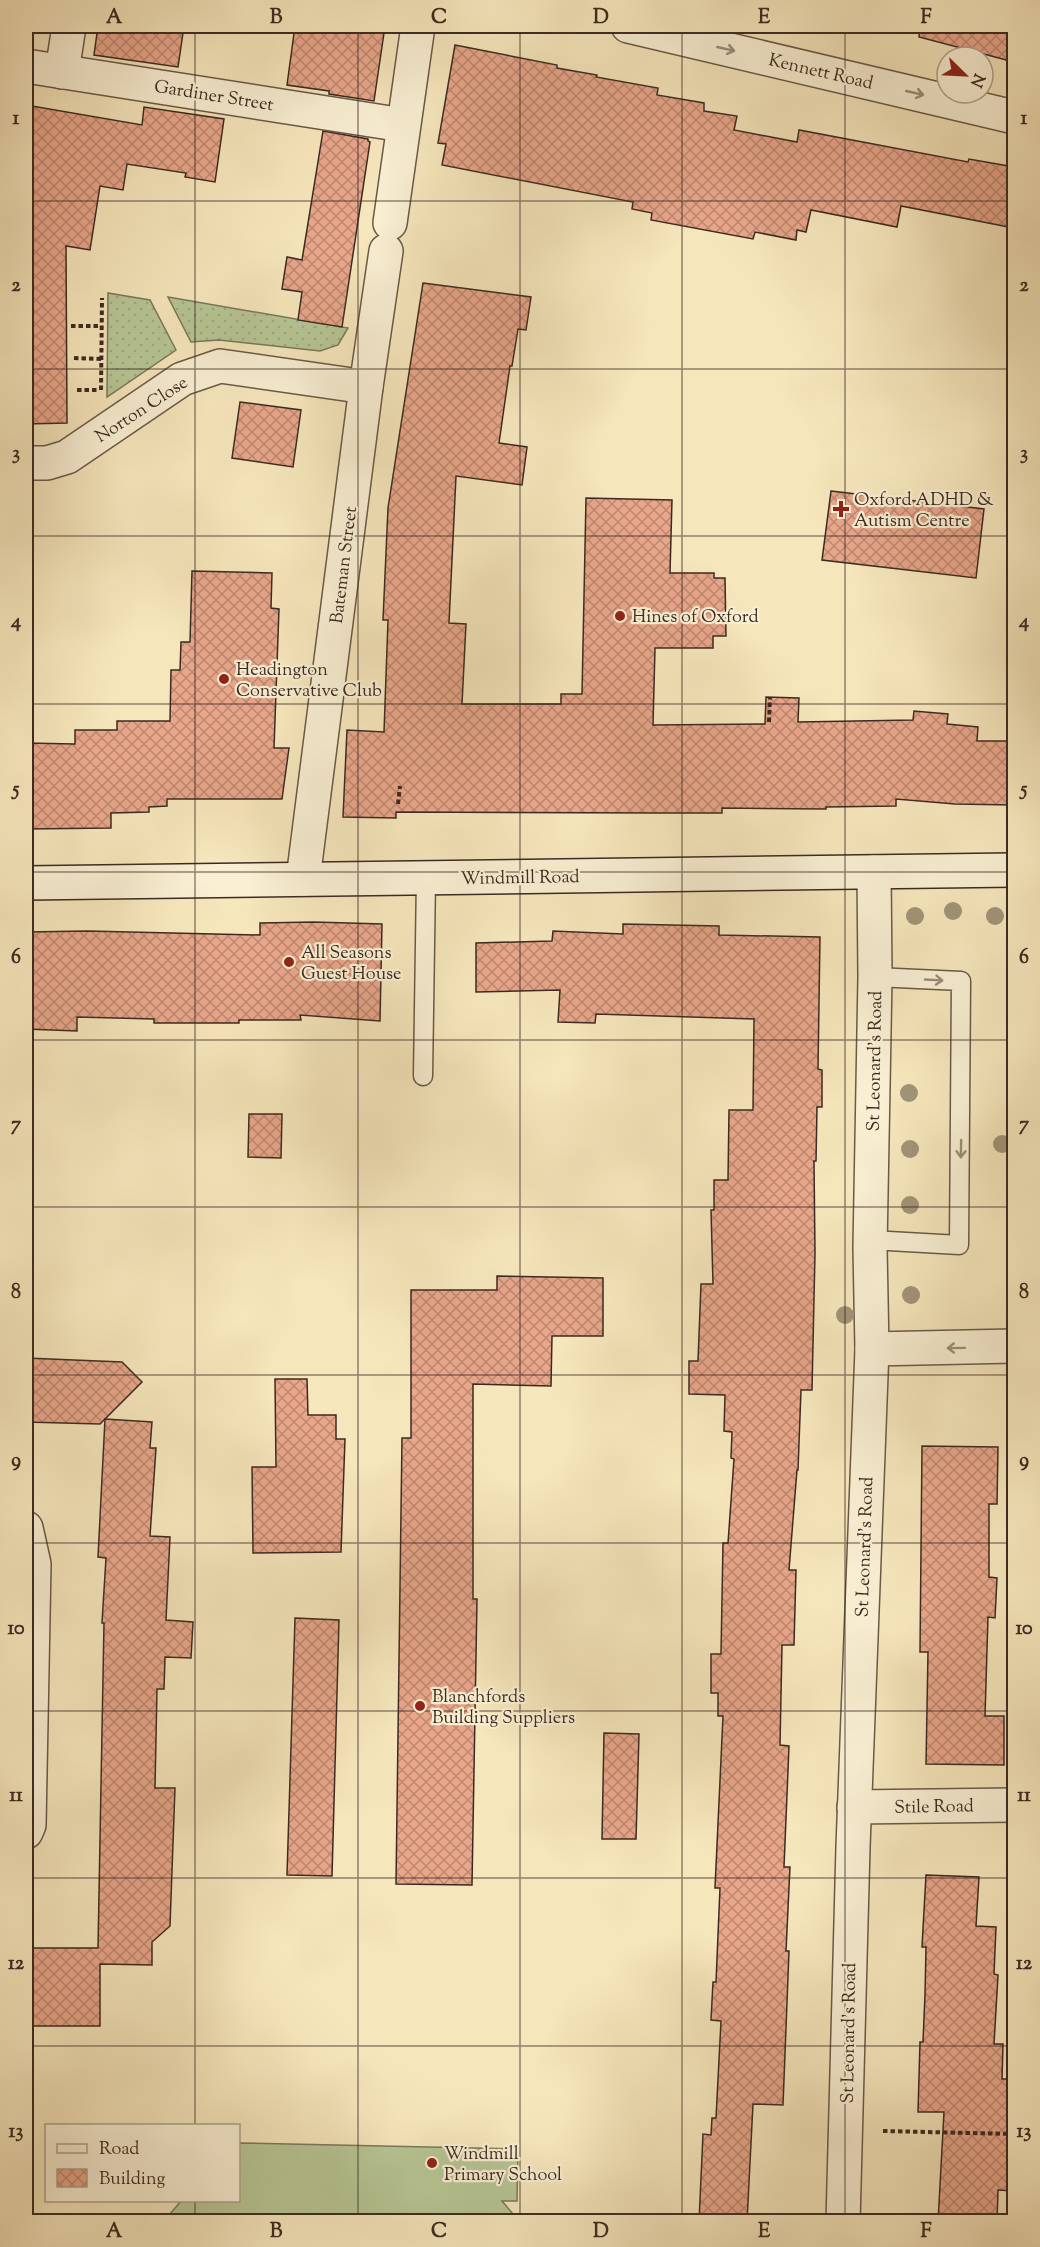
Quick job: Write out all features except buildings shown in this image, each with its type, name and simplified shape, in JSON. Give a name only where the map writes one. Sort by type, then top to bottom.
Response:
[{"type":"street","points":[[62,72],[69,26]]},
{"type":"street","name":"Bateman Street","points":[[303,879],[366,387],[418,26]]},
{"type":"street","name":"Kennett Road","points":[[628,26],[1014,117]]},
{"type":"street","name":"Gardiner Street","points":[[26,66],[403,125]]},
{"type":"street","name":"Norton Close","points":[[26,463],[47,463],[68,457],[182,379],[220,366],[366,387]]},
{"type":"street","name":"Windmill Road","points":[[26,883],[1014,870]]},
{"type":"street","name":"St Leonard's Road","points":[[843,2222],[854,1808],[872,1349],[874,872]]},
{"type":"street","points":[[872,1349],[1014,1346]]},
{"type":"street","points":[[26,1528],[34,1564],[29,1825],[26,1832]]},
{"type":"street","name":"Stile Road","points":[[854,1808],[1014,1805]]},
{"type":"lane","points":[[423,1076],[426,878]]},
{"type":"lane","points":[[871,1240],[959,1245],[961,981],[875,976]]},
{"type":"path","points":[[102,298],[102,435]]},
{"type":"path","points":[[71,326],[101,326]]},
{"type":"path","points":[[74,358],[101,359]]},
{"type":"path","points":[[77,390],[101,390]]},
{"type":"path","points":[[769,722],[770,698]]},
{"type":"path","points":[[398,804],[400,786]]},
{"type":"path","points":[[846,2130],[1014,2134]]},
{"type":"green space","points":[[108,293],[150,300],[176,350],[107,397]]},
{"type":"green space","points":[[168,297],[348,328],[338,345],[320,351],[219,340],[191,342]]},
{"type":"green space","points":[[240,2143],[518,2149],[517,2201],[502,2201],[519,2221],[164,2221],[180,2202],[240,2202]]},
{"type":"place","name":"Oxford ADHD & Autism Centre","points":[[841,509]]},
{"type":"place","name":"Hines of Oxford","points":[[620,616]]},
{"type":"place","name":"Headington Conservative Club","points":[[224,679]]},
{"type":"place","name":"All Seasons Guest House","points":[[289,962]]},
{"type":"place","name":"Blanchfords Building Suppliers","points":[[420,1706]]},
{"type":"place","name":"Windmill Primary School","points":[[432,2163]]}]
